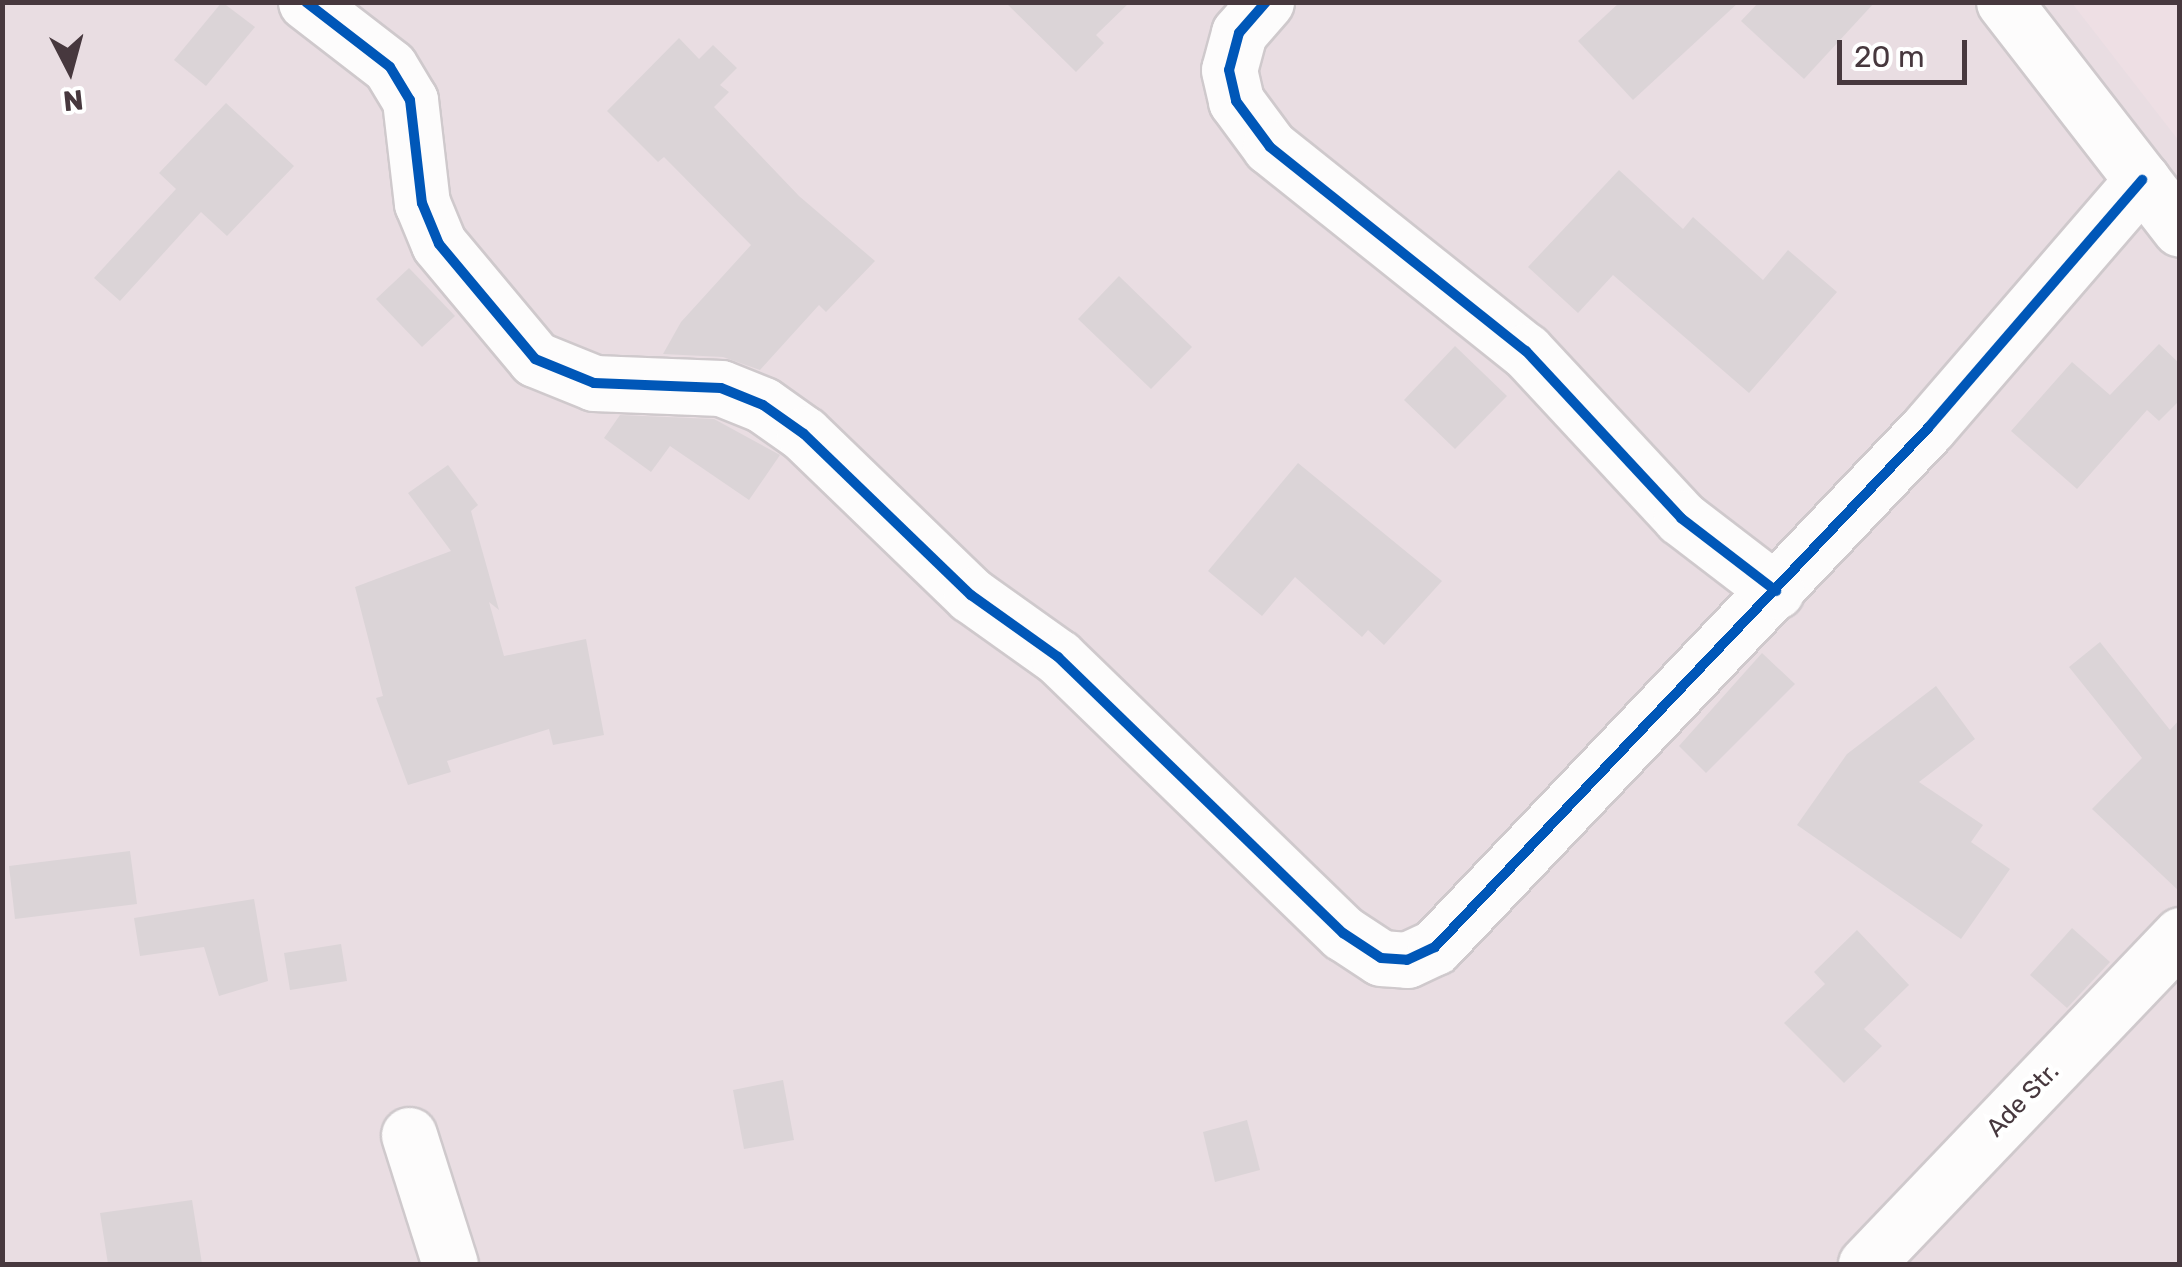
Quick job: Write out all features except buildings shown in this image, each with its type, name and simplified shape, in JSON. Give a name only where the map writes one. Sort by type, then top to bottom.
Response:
[{"type":"street","points":[[306,2],[390,66],[410,100],[422,203],[439,244],[534,358],[594,383],[721,388],[790,424],[971,595],[1058,656],[1342,933],[1381,958],[1407,960],[1435,947],[1776,591],[2142,180]]},
{"type":"street","points":[[1266,2],[1238,33],[1229,70],[1236,100],[1270,147],[1526,351],[1682,518],[1776,591]]},
{"type":"street","points":[[2004,2],[2180,229]]},
{"type":"street","name":"Ade Str.","points":[[1866,1264],[2180,935]]},
{"type":"street","points":[[409,1136],[450,1264]]},
{"type":"shaded area","points":[[3,3],[2179,3],[2179,1264],[3,1264]]},
{"type":"shaded area","points":[[2072,3],[2179,3],[2179,141]]},
{"type":"cycle path","points":[[306,2],[390,67],[410,100],[422,203],[439,244],[535,359],[594,383],[721,388],[763,405],[804,434],[971,595],[1058,657],[1343,933],[1381,958],[1407,960],[1435,947],[1928,428],[2142,180]]},
{"type":"cycle path","points":[[1266,2],[1239,33],[1229,70],[1236,101],[1270,147],[1526,351],[1681,518],[1776,591]]}]
